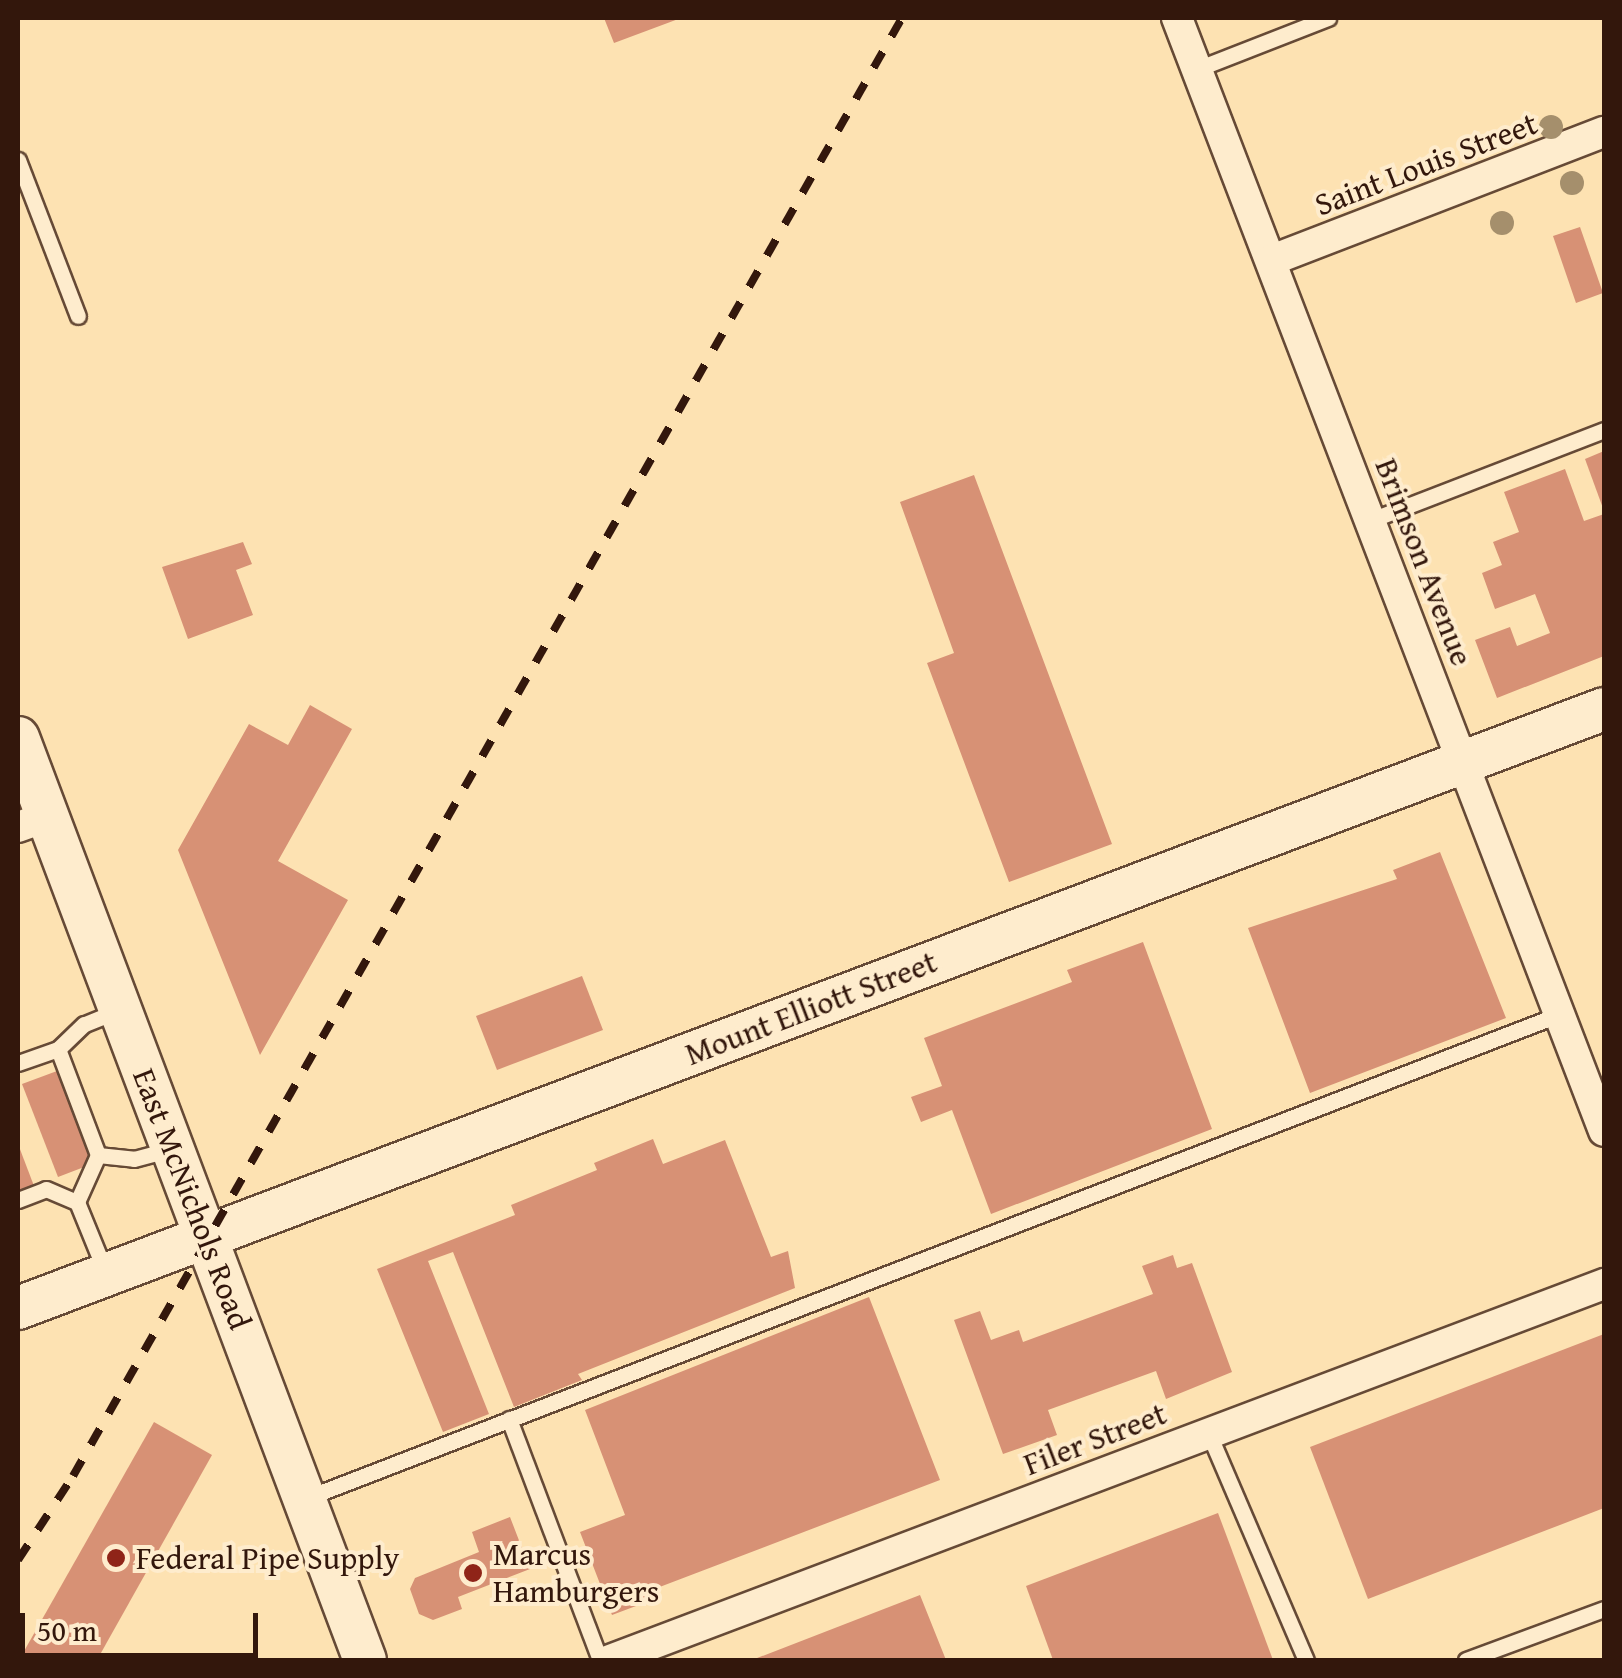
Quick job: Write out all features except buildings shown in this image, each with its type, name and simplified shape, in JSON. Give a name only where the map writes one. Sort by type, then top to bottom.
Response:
[{"type":"street","name":"Brimson Avenue","points":[[1178,18],[1604,1131]]},
{"type":"street","name":"Saint Louis Street","points":[[1272,260],[1604,132]]},
{"type":"street","name":"Mount Elliott Street","points":[[18,1308],[1604,708]]},
{"type":"street","name":"East McNichols Road","points":[[18,738],[33,821],[120,1009],[364,1660]]},
{"type":"street","name":"Filer Street","points":[[614,1659],[1604,1284]]},
{"type":"lane","points":[[1198,69],[1328,18]]},
{"type":"lane","points":[[18,160],[78,316]]},
{"type":"lane","points":[[1370,520],[1604,430]]},
{"type":"lane","points":[[18,1063],[58,1048],[84,1024],[120,1009]]},
{"type":"lane","points":[[304,1499],[1560,1014]]},
{"type":"lane","points":[[58,1048],[98,1155],[77,1202],[106,1274]]},
{"type":"lane","points":[[98,1155],[134,1159],[174,1149]]},
{"type":"lane","points":[[18,1200],[46,1190],[77,1202]]},
{"type":"lane","points":[[509,1419],[614,1659]]},
{"type":"lane","points":[[1208,1434],[1306,1660]]},
{"type":"lane","points":[[1466,1660],[1604,1609]]},
{"type":"railway","points":[[18,1560],[73,1476],[902,18]]},
{"type":"place","name":"Federal Pipe Supply","points":[[116,1558]]},
{"type":"place","name":"Marcus Hamburgers","points":[[473,1573]]}]
